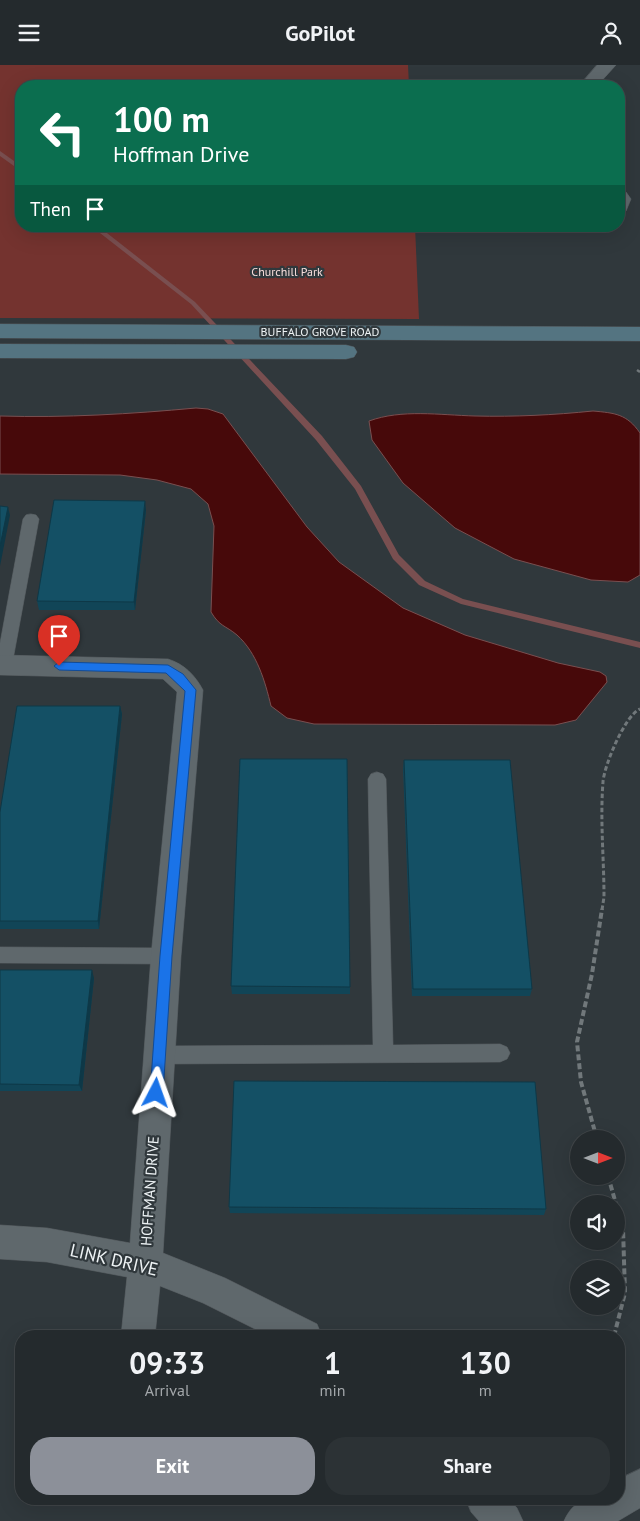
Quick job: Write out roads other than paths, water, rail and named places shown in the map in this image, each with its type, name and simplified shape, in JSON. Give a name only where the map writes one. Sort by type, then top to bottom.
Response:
[{"type":"main road","name":"BUFFALO GROVE ROAD","points":[[0,331],[166,341],[260,342],[640,334]]},
{"type":"main road","name":"BUFFALO GROVE ROAD","points":[[0,351],[166,341]]},
{"type":"main road","name":"BUFFALO GROVE ROAD","points":[[260,342],[639,364]]},
{"type":"street","points":[[593,80],[607,65]]},
{"type":"street","name":"HOFFMAN DRIVE","points":[[2,665],[168,669],[179,677],[190,690],[158,1055],[145,1263],[139,1330]]},
{"type":"street","name":"LINK DRIVE","points":[[0,1242],[47,1245],[145,1263],[213,1290],[293,1330]]},
{"type":"street","points":[[625,1496],[640,1487]]},
{"type":"street","points":[[489,1505],[504,1521]]},
{"type":"street","points":[[583,1521],[610,1505]]},
{"type":"lane","points":[[2,665],[31,519]]},
{"type":"lane","points":[[377,779],[383,1053]]},
{"type":"lane","points":[[0,955],[166,956]]},
{"type":"lane","points":[[158,1055],[500,1053]]},
{"type":"waterway","points":[[0,153],[15,164]]},
{"type":"waterway","points":[[102,232],[193,303],[319,438],[358,488],[396,557],[422,583],[461,601],[640,645]]},
{"type":"park label","name":"Churchill Park","points":[[287,272]]}]
